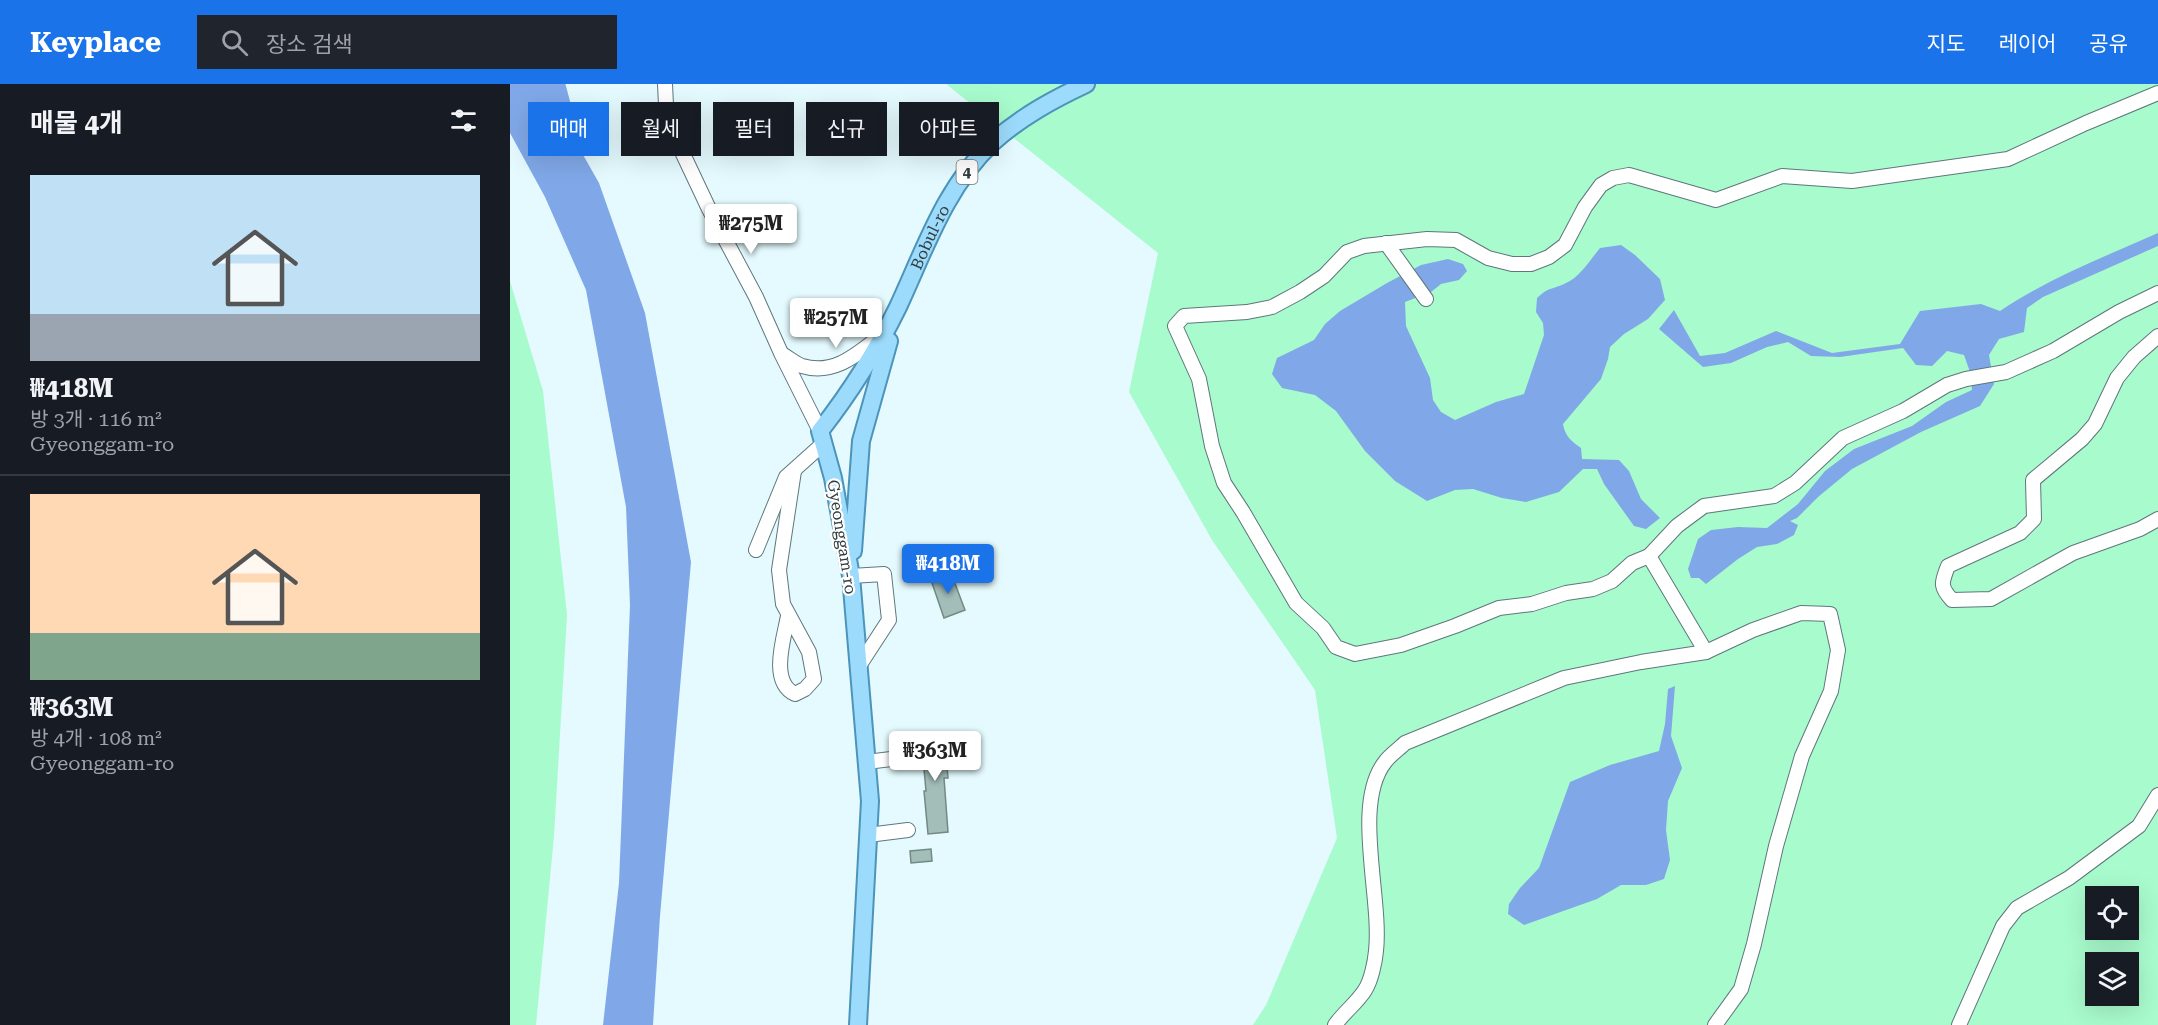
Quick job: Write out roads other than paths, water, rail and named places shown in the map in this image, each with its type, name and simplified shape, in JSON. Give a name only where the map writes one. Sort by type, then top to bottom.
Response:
[{"type":"main road","name":"Bobul-ro","points":[[822,437],[865,371],[899,305],[930,233],[953,192],[971,167],[993,143],[1019,121],[1045,104],[1086,84]]},
{"type":"main road","points":[[851,576],[861,441],[899,305]]},
{"type":"main road","name":"Gyeonggam-ro","points":[[822,437],[833,478],[851,576],[870,801],[858,1025]]},
{"type":"street","name":"Gyeonggam-ro","points":[[665,84],[666,105],[675,137],[709,209],[756,297],[822,437]]},
{"type":"street","points":[[2158,93],[2008,159],[1852,181],[1782,176],[1716,200],[1629,175],[1613,178],[1601,185],[1585,207],[1565,245],[1549,257],[1531,264],[1512,264],[1488,258],[1456,240],[1427,239],[1364,246],[1347,252],[1324,276],[1272,307],[1247,312],[1184,316],[1175,326],[1198,379],[1212,446],[1224,483],[1296,603],[1323,628],[1336,647],[1355,654],[1401,645],[1499,608],[1532,604],[1566,593],[1593,589],[1612,581],[1632,563],[1649,556],[1677,526],[1704,506],[1774,496],[1795,483],[1843,438],[1903,411],[1947,385],[2006,372],[2053,351],[2119,312],[2158,293]]},
{"type":"street","points":[[1386,243],[1426,299]]},
{"type":"street","points":[[781,353],[802,366],[831,367],[844,363],[886,332]]},
{"type":"street","points":[[2158,336],[2134,357],[2117,378],[2095,424],[2082,439],[2033,480],[2034,519],[2020,533],[1948,566],[1942,583],[1943,591],[1952,600],[1991,599],[2073,553],[2140,529],[2158,519]]},
{"type":"street","points":[[756,550],[786,477],[794,471],[822,437]]},
{"type":"street","points":[[788,616],[780,674],[789,691],[795,694],[805,689],[813,679],[813,666],[805,644],[783,604],[779,570],[794,471]]},
{"type":"street","points":[[1649,556],[1706,652]]},
{"type":"street","points":[[851,576],[884,574],[889,620],[859,666]]},
{"type":"street","points":[[1335,1025],[1366,989],[1376,952],[1377,907],[1369,830],[1370,798],[1375,780],[1385,761],[1405,743],[1564,678],[1641,662],[1706,652],[1754,630],[1801,613],[1830,614],[1838,650],[1831,691],[1802,756],[1741,989],[1715,1025]]},
{"type":"street","points":[[867,762],[891,759]]},
{"type":"street","points":[[1959,1025],[2002,926],[2017,908],[2068,878],[2139,826],[2158,795]]},
{"type":"street","points":[[868,835],[908,830]]},
{"type":"water","points":[[510,84],[543,84],[553,102],[528,102],[528,156],[584,156],[599,183],[645,313],[691,562],[660,916],[653,1025],[603,1025],[619,883],[630,605],[626,507],[586,290],[545,197],[510,133]]},
{"type":"water","points":[[2158,233],[2158,246],[2043,297],[2027,308],[2024,332],[1999,339],[1989,355],[1994,384],[1980,406],[1921,432],[1852,469],[1797,518],[1790,521],[1798,525],[1794,535],[1777,544],[1757,547],[1706,584],[1699,578],[1691,578],[1688,569],[1698,539],[1711,530],[1738,527],[1767,528],[1798,504],[1825,471],[1854,449],[1912,426],[1946,402],[1972,390],[1970,372],[1964,355],[1947,351],[1932,366],[1916,365],[1903,348],[1840,357],[1811,356],[1788,342],[1767,347],[1731,363],[1703,367],[1659,329],[1674,310],[1700,356],[1725,353],[1776,331],[1832,353],[1900,344],[1920,311],[1981,304],[2000,311],[2057,278]]},
{"type":"water","points":[[1621,245],[1660,279],[1665,300],[1648,319],[1624,334],[1610,347],[1601,379],[1563,424],[1569,438],[1581,448],[1582,459],[1619,460],[1629,471],[1641,499],[1660,518],[1646,529],[1634,526],[1604,484],[1597,469],[1583,469],[1559,492],[1526,502],[1502,498],[1473,489],[1455,490],[1427,501],[1395,481],[1365,451],[1336,411],[1315,395],[1282,388],[1272,374],[1277,358],[1314,340],[1325,324],[1340,311],[1421,265],[1448,259],[1463,264],[1467,271],[1459,280],[1441,284],[1431,292],[1405,302],[1406,326],[1430,378],[1433,400],[1441,412],[1455,420],[1496,402],[1524,394],[1544,335],[1543,323],[1536,312],[1537,298],[1548,290],[1576,277],[1600,248]]},
{"type":"water","points":[[1675,686],[1671,736],[1682,768],[1668,801],[1666,830],[1670,860],[1664,879],[1646,885],[1621,885],[1597,899],[1524,925],[1508,914],[1509,904],[1539,868],[1570,782],[1610,765],[1659,751],[1665,724],[1668,689]]},
{"type":"waterway","points":[[553,84],[558,102]]}]
